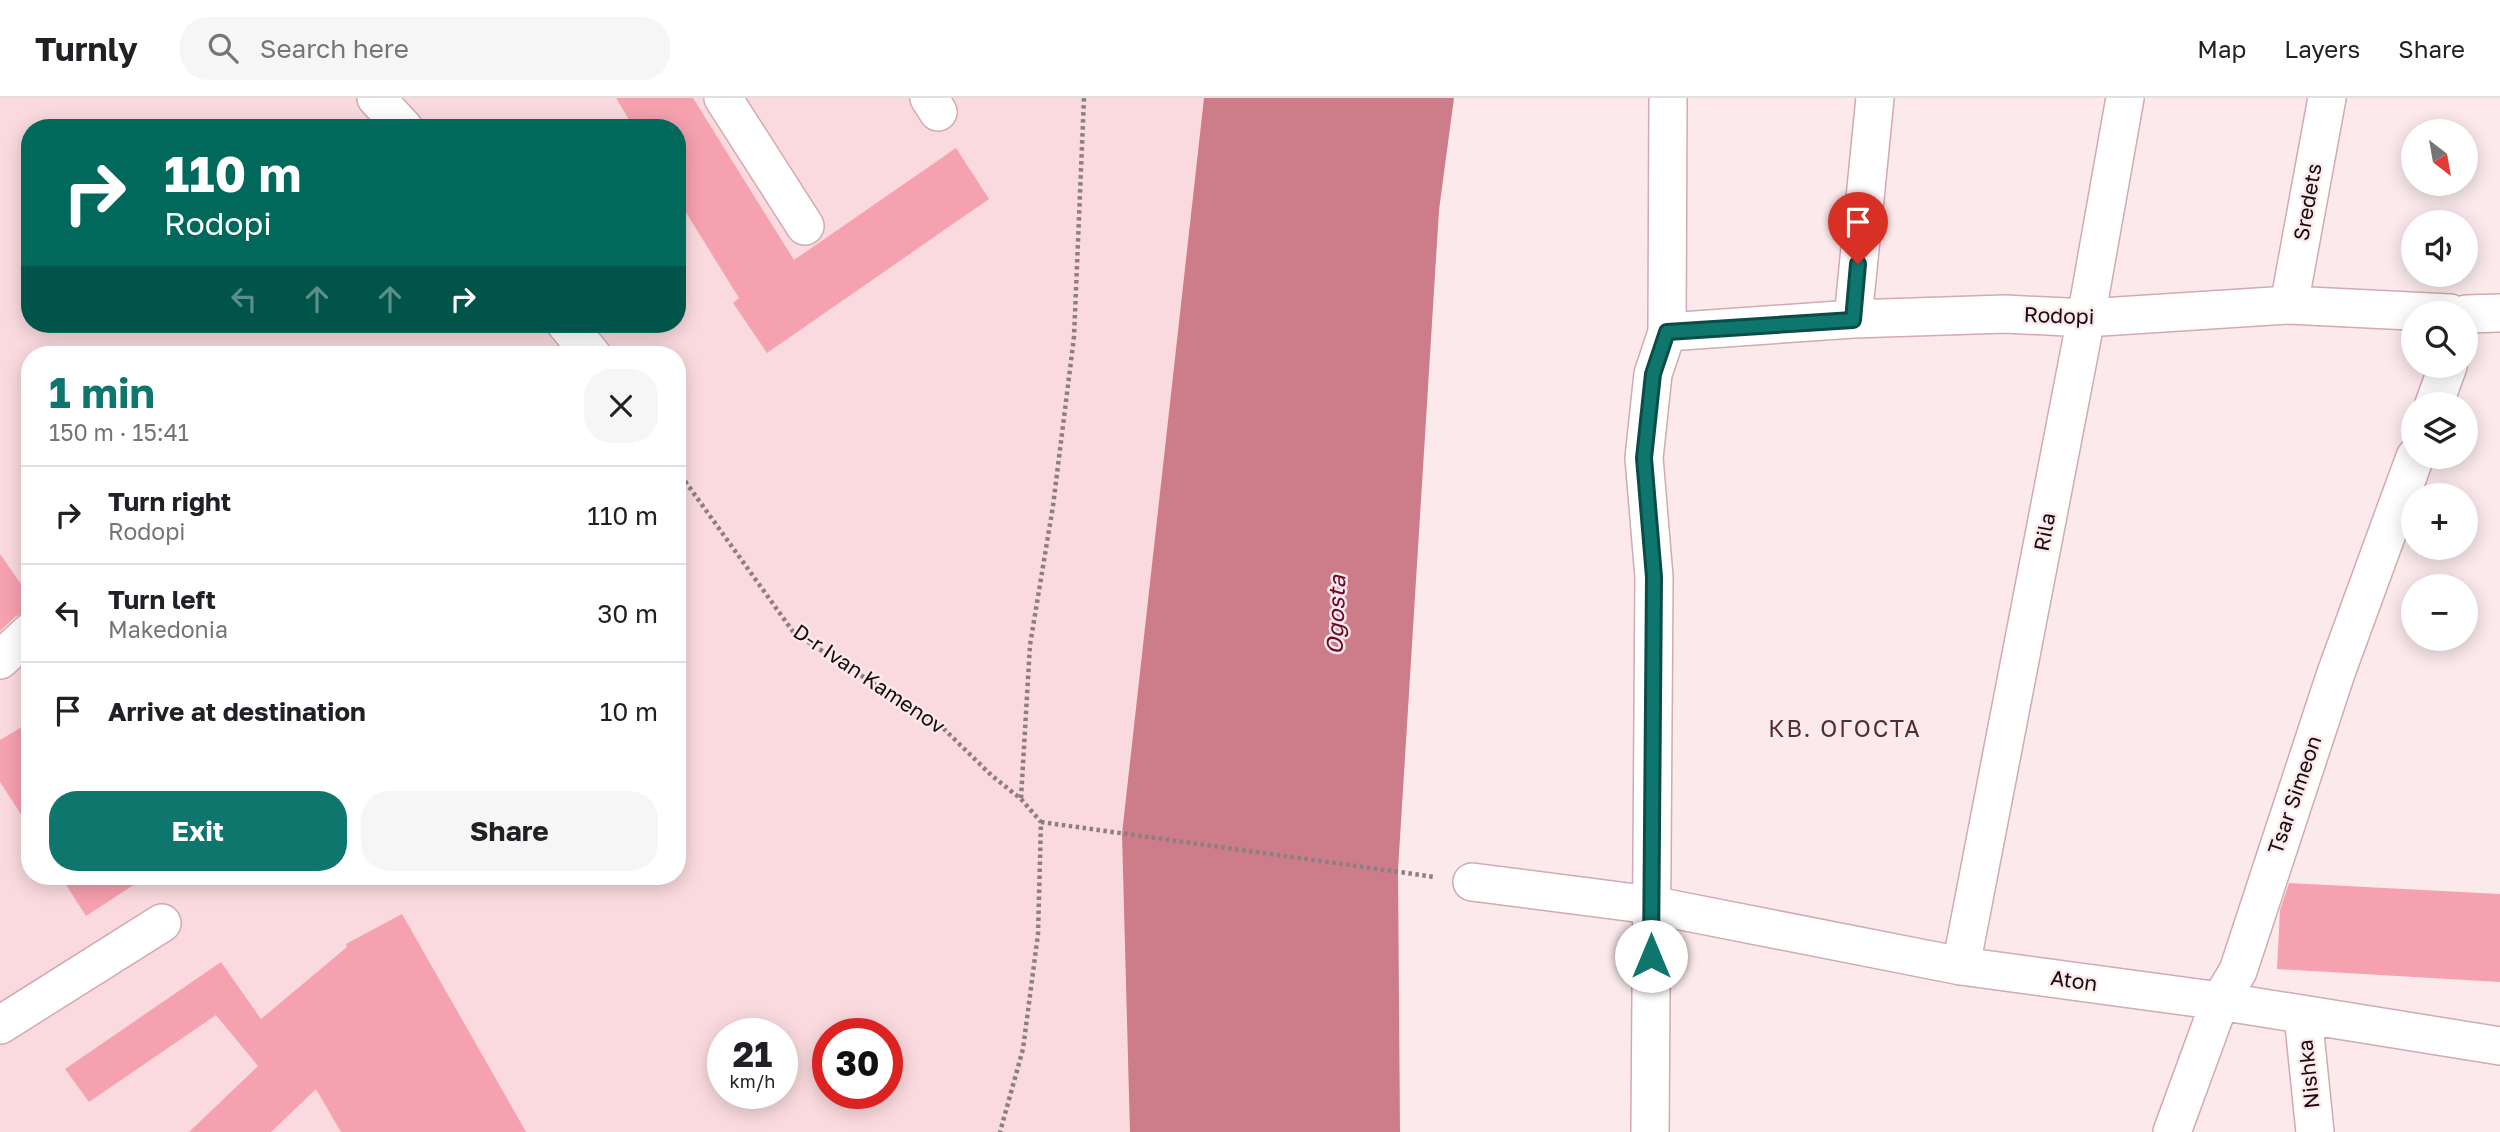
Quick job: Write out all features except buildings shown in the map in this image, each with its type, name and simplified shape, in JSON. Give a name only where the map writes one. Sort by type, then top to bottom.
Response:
[{"type":"street","points":[[376,98],[396,119]]},
{"type":"street","points":[[723,98],[805,226]]},
{"type":"street","points":[[1650,1132],[1654,577],[1644,458],[1653,374],[1667,332],[1668,98]]},
{"type":"street","points":[[1853,320],[1875,98]]},
{"type":"street","name":"Rila","points":[[1961,966],[2086,318],[2125,98]]},
{"type":"street","name":"Sredets","points":[[2289,305],[2327,98]]},
{"type":"street","name":"Rodopi","points":[[1667,332],[2005,314],[2086,318],[2289,305],[2401,311]]},
{"type":"street","name":"Tsar Simeon","points":[[2172,1132],[2220,1001],[2238,971],[2336,673],[2411,469]]},
{"type":"street","points":[[0,660],[21,640]]},
{"type":"street","points":[[1472,882],[1651,905]]},
{"type":"street","name":"Aton","points":[[1651,905],[1961,966],[2220,1001],[2500,1046]]},
{"type":"street","points":[[0,1025],[162,923]]},
{"type":"street","name":"Nishka","points":[[2303,1015],[2315,1132]]},
{"type":"path","points":[[1021,799],[1030,645],[1053,506],[1074,337],[1084,98]]},
{"type":"path","name":"D-r Ivan Kamenov","points":[[686,483],[794,633],[941,726],[991,775],[1021,799],[1041,822]]},
{"type":"path","points":[[1000,1132],[1024,1036],[1038,934],[1041,822],[1472,882]]},
{"type":"shaded area","points":[[0,98],[1367,98],[1315,1132],[0,1132]]},
{"type":"water","name":"Ogosta","points":[[1204,98],[1454,98],[1439,210],[1398,870],[1400,1132],[1130,1132],[1122,834]]},
{"type":"district","name":"КВ. ОГОСТА","points":[[1845,729]]},
{"type":"route","points":[[1651,956],[1654,577],[1644,458],[1653,374],[1667,332],[1853,320],[1858,264]]}]
